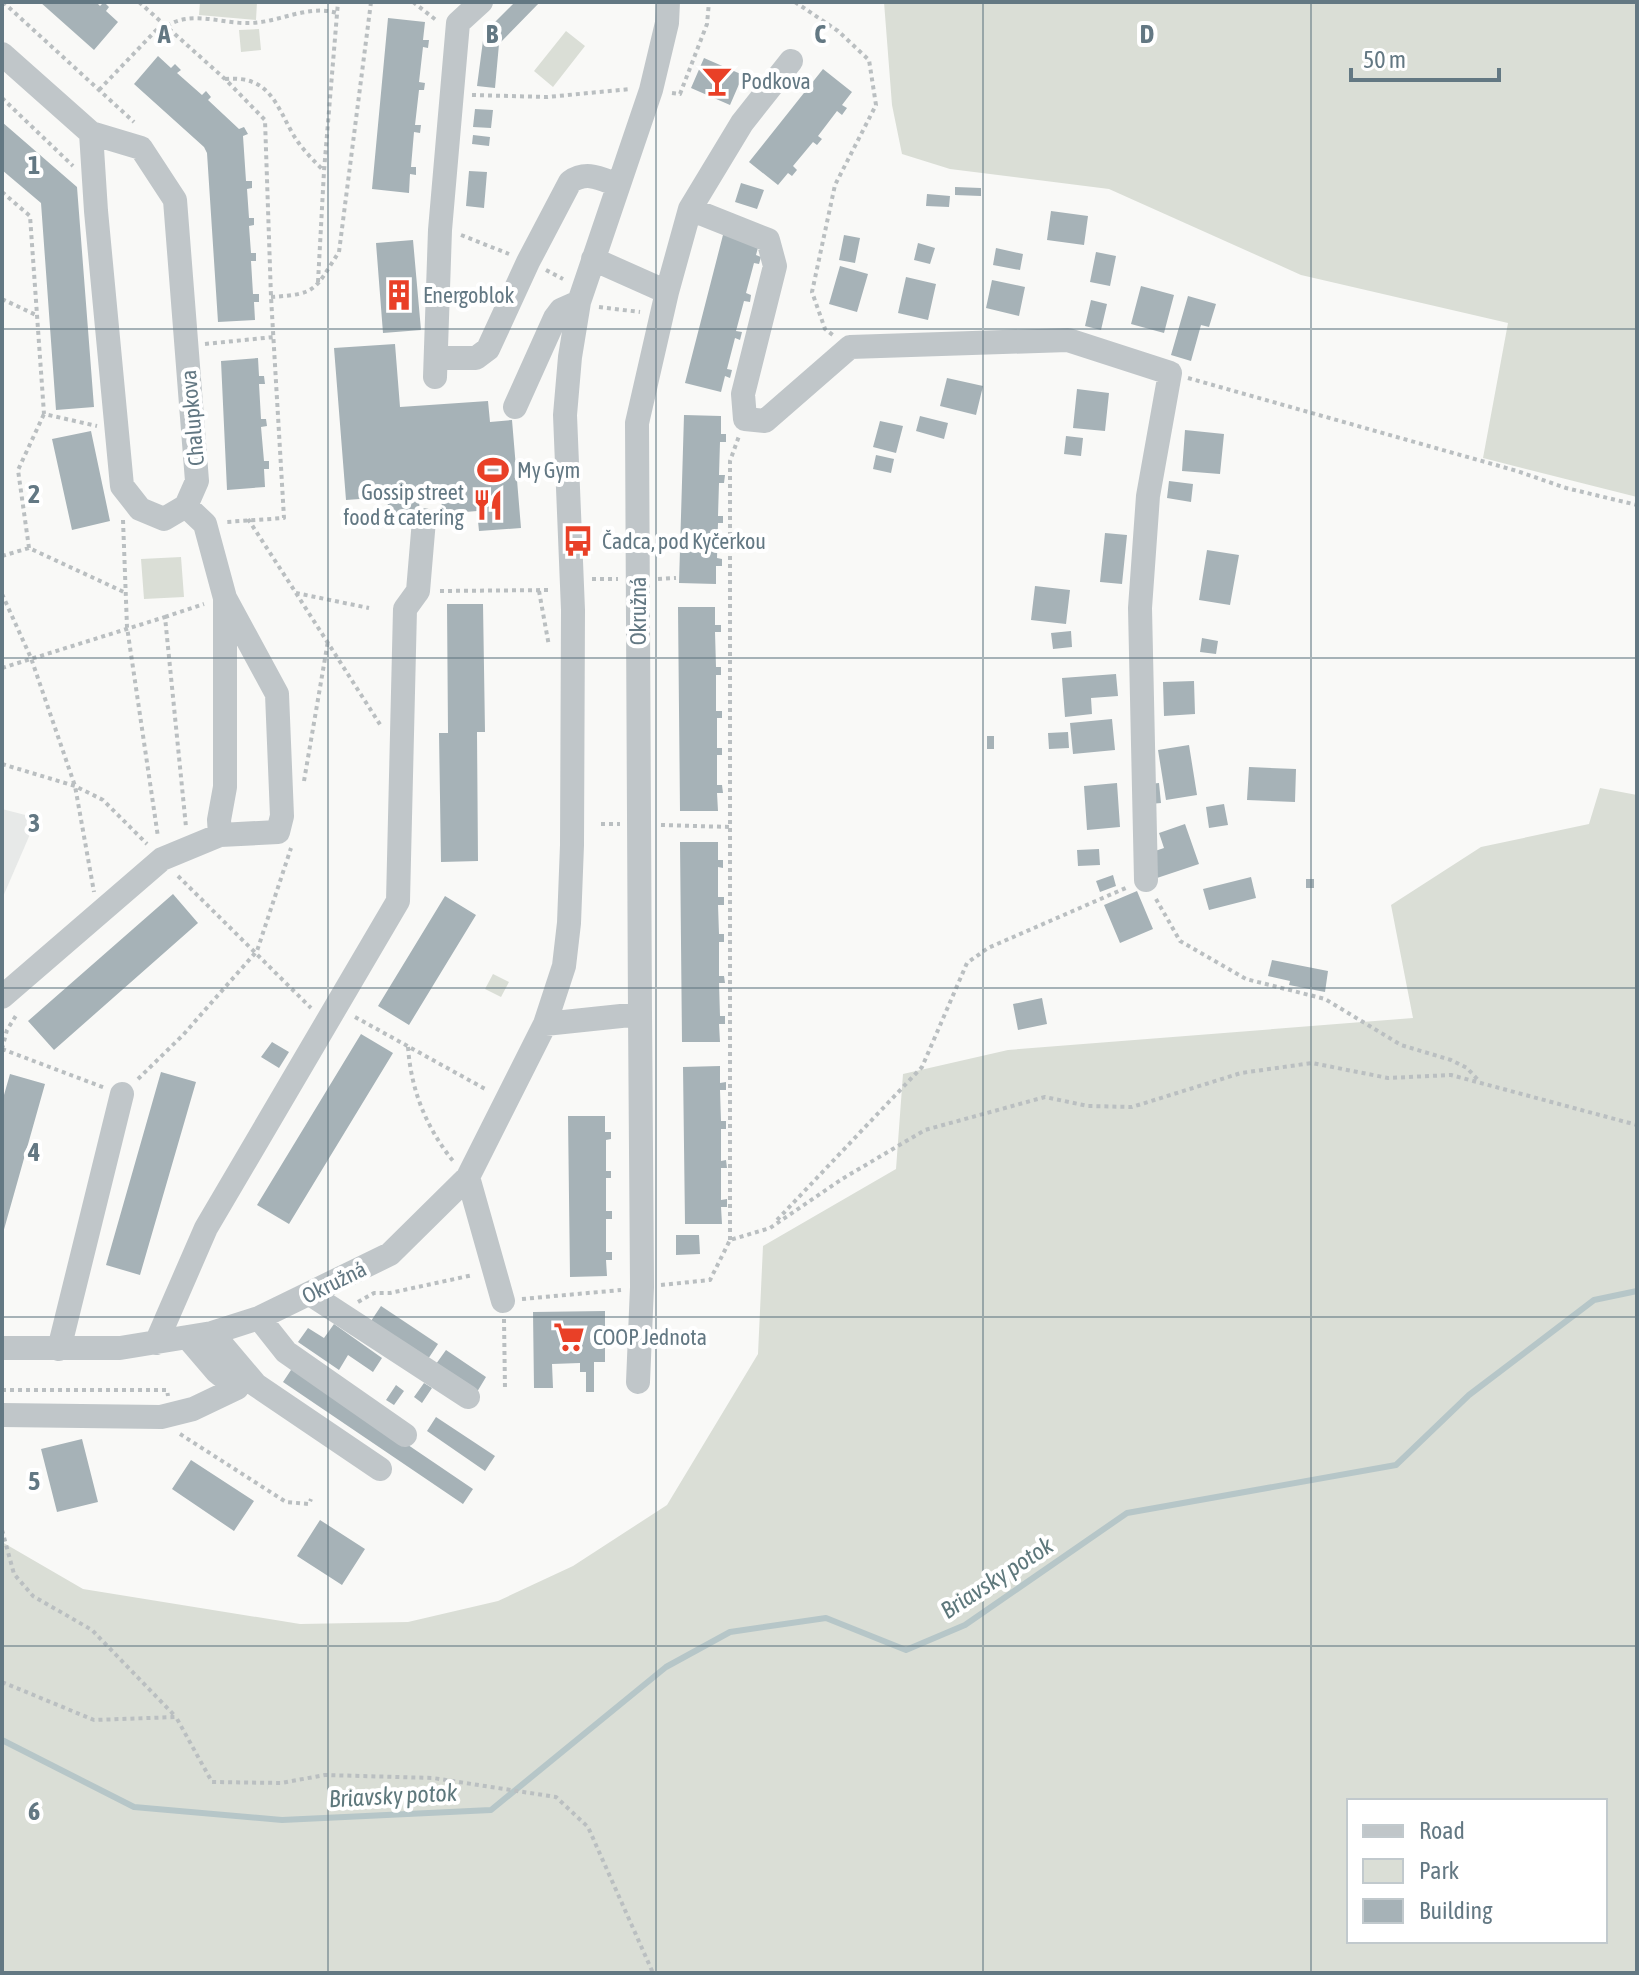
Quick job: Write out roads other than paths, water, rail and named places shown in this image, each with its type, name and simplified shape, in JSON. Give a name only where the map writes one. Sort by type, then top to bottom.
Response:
[{"type":"street","points":[[481,2],[458,23],[440,230],[435,367],[476,358],[488,349],[528,262],[570,182],[588,175],[618,185]]},
{"type":"street","name":"Okružná","points":[[2,1348],[120,1348],[212,1333],[259,1318],[390,1254],[468,1177],[545,1024],[564,966],[572,845],[571,589],[565,415],[570,357],[593,259],[651,90],[667,23],[668,2]]},
{"type":"street","name":"Chalupkova","points":[[2,54],[91,133],[141,148],[175,200],[197,481],[186,506]]},
{"type":"street","name":"Okružná","points":[[638,1382],[642,1287],[637,423],[690,209],[742,123],[791,61]]},
{"type":"street","points":[[91,133],[122,486],[140,509],[164,519],[186,506],[205,524],[214,601],[225,787],[219,820],[220,835]]},
{"type":"street","points":[[690,209],[768,240],[772,253],[775,266],[743,394],[745,419],[765,421],[850,347],[1068,340],[1170,373],[1148,496],[1140,608],[1146,880]]},
{"type":"street","points":[[593,259],[665,304]]},
{"type":"street","points":[[515,407],[555,318],[561,310],[583,297]]},
{"type":"street","points":[[156,1343],[206,1228],[398,901],[405,609],[418,591],[424,520]]},
{"type":"street","points":[[2,997],[162,859],[220,835],[278,832],[282,816],[277,694],[214,601]]},
{"type":"street","points":[[545,1024],[587,1022],[640,1014]]},
{"type":"street","points":[[59,1349],[122,1094]]},
{"type":"street","points":[[468,1177],[503,1301]]},
{"type":"street","points":[[310,1294],[468,1397]]},
{"type":"street","points":[[259,1318],[286,1352],[405,1435]]},
{"type":"street","points":[[212,1333],[256,1385],[380,1469]]},
{"type":"street","points":[[2,1415],[161,1417],[193,1409],[237,1388],[217,1372],[187,1337]]},
{"type":"waterway","name":"Briavsky potok","points":[[2,1740],[134,1807],[282,1820],[491,1810],[666,1667],[730,1632],[826,1618],[906,1650],[965,1625],[1127,1513],[1396,1465],[1469,1395],[1594,1300],[1637,1291]]},
{"type":"place","name":"Podkova","points":[[717,81]]},
{"type":"place","name":"Energoblok","points":[[399,295]]},
{"type":"place","name":"My Gym","points":[[493,470]]},
{"type":"place","name":"Gossip street food & catering","points":[[488,505]]},
{"type":"place","name":"Čadca, pod Kyčerkou","points":[[578,541]]},
{"type":"place","name":"COOP Jednota","points":[[569,1337]]}]
